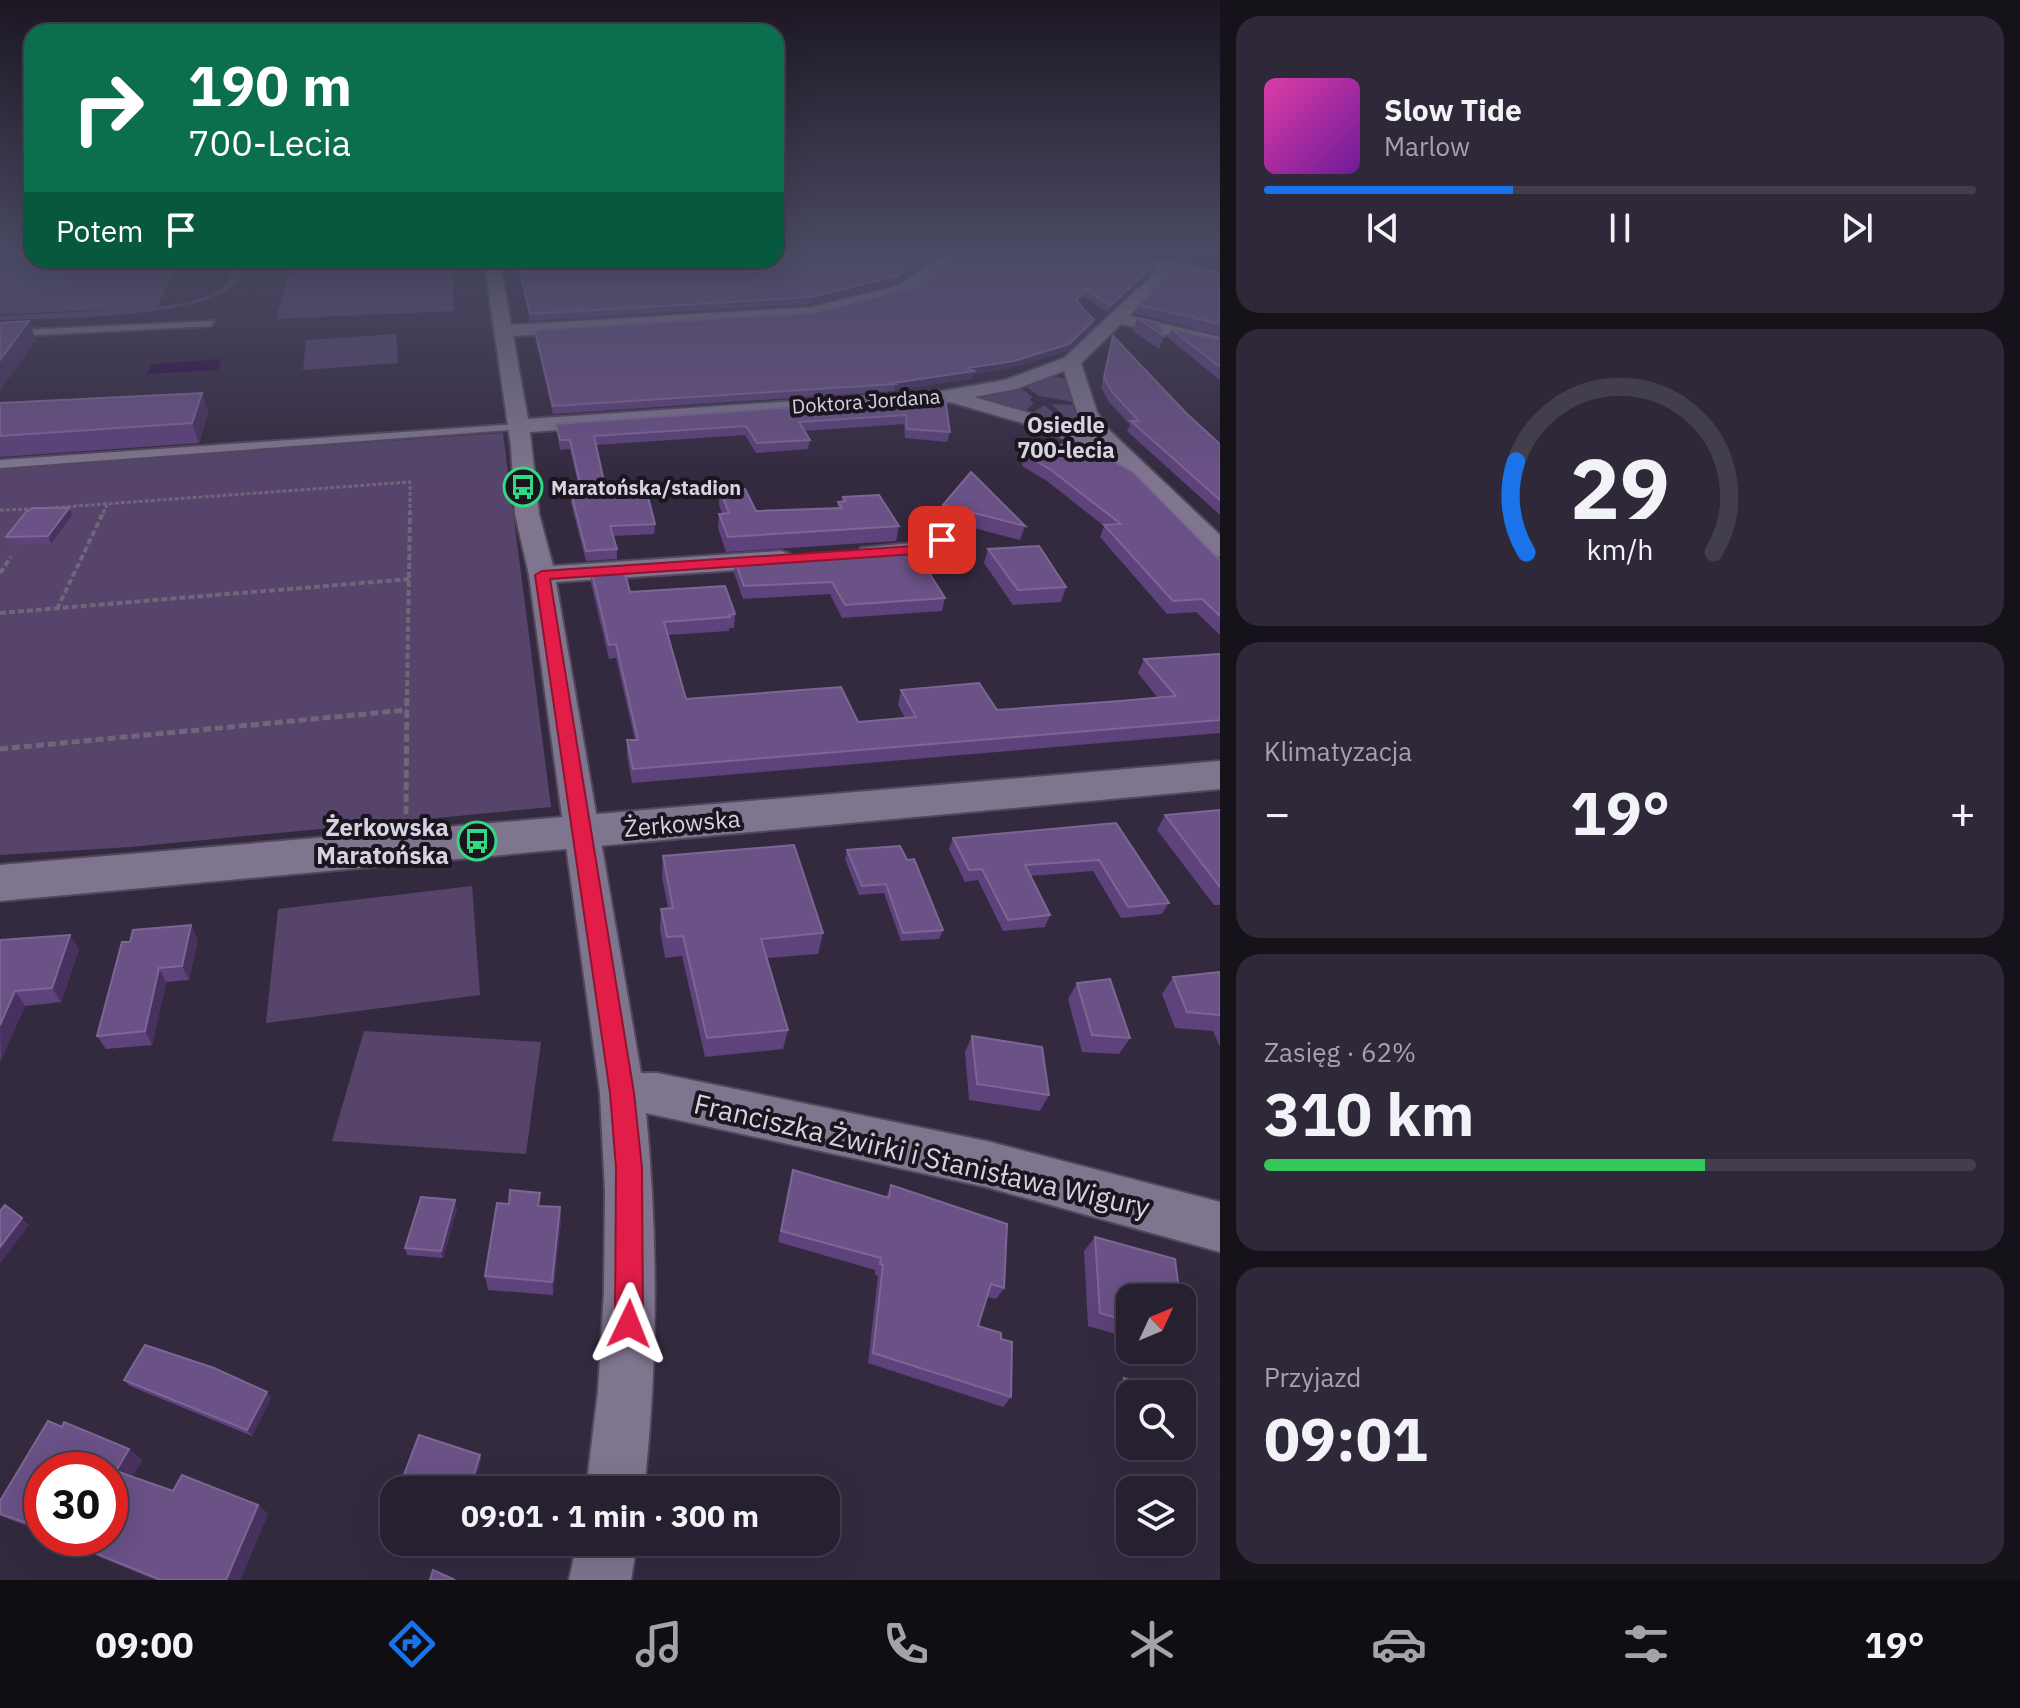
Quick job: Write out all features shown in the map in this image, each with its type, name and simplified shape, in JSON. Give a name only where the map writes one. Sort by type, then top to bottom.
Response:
[{"type":"street","points":[[503,328],[519,426],[525,500],[542,575],[622,1093],[629,1168],[631,1268],[622,1440],[617,1476]]},
{"type":"street","points":[[504,331],[557,328]]},
{"type":"street","name":"Doktora Jordana","points":[[519,426],[942,397],[1009,385],[1071,362],[1105,328]]},
{"type":"street","points":[[1158,328],[1220,342]]},
{"type":"street","points":[[1071,362],[1093,424],[1220,549]]},
{"type":"street","points":[[942,397],[1033,420],[1124,457]]},
{"type":"street","points":[[839,555],[916,550],[942,540]]},
{"type":"street","points":[[542,575],[808,557]]},
{"type":"street","name":"Żerkowska","points":[[0,883],[1220,775]]},
{"type":"street","name":"Franciszka Żwirki i Stanisława Wigury","points":[[622,1093],[657,1093],[986,1164],[1220,1227]]},
{"type":"street","points":[[600,1580],[604,1556]]},
{"type":"lane","points":[[0,334],[120,328]]},
{"type":"lane","points":[[0,464],[519,426]]},
{"type":"path","points":[[0,510],[410,482],[406,821]]},
{"type":"path","points":[[57,609],[107,504]]},
{"type":"path","points":[[0,573],[11,557]]},
{"type":"path","points":[[0,613],[409,579]]},
{"type":"path","points":[[0,749],[407,710]]},
{"type":"shaded area","points":[[396,334],[398,363],[303,370],[306,340]]},
{"type":"shaded area","points":[[221,359],[218,370],[147,374],[152,364]]},
{"type":"shaded area","points":[[1054,376],[1066,379],[1073,402],[1039,396],[1026,387]]},
{"type":"shaded area","points":[[1021,388],[1032,397],[1030,400],[1034,403],[1024,412],[981,398]]},
{"type":"shaded area","points":[[1051,404],[1073,405],[1082,430],[1031,414],[1044,405],[1067,424],[1072,423]]},
{"type":"shaded area","points":[[503,433],[551,807],[130,847],[0,855],[0,468]]},
{"type":"shaded area","points":[[472,886],[480,995],[266,1023],[278,909]]},
{"type":"shaded area","points":[[364,1031],[541,1042],[526,1154],[332,1141]]},
{"type":"building","points":[[0,328],[24,328],[0,360]]},
{"type":"building","points":[[1086,328],[1069,344],[1014,361],[895,384],[553,406],[535,330]]},
{"type":"building","points":[[1171,329],[1220,340],[1220,367]]},
{"type":"building","points":[[1113,336],[1220,444],[1220,500],[1131,421],[1139,421],[1112,392],[1104,377]]},
{"type":"building","points":[[202,393],[192,423],[0,436],[0,403]]},
{"type":"building","points":[[945,398],[950,432],[907,429],[906,415],[799,422],[810,440],[757,443],[746,426],[594,436],[606,491],[618,490],[620,498],[648,497],[655,524],[610,526],[617,549],[586,551],[571,493],[582,492],[570,440],[560,440],[556,424]]},
{"type":"building","points":[[1077,441],[1133,472],[1220,560],[1220,616],[1202,599],[1173,601],[1104,525],[1121,524],[1025,454]]},
{"type":"building","points":[[971,472],[1025,526],[943,505]]},
{"type":"building","points":[[745,489],[756,511],[842,508],[838,502],[845,501],[843,497],[879,495],[899,526],[728,537],[719,514],[729,513],[720,490]]},
{"type":"building","points":[[33,508],[69,508],[48,536],[6,537],[26,512]]},
{"type":"building","points":[[1039,546],[1066,587],[1018,590],[988,549]]},
{"type":"building","points":[[914,549],[945,598],[845,605],[832,582],[744,586],[735,561]]},
{"type":"building","points":[[623,567],[630,592],[725,586],[735,614],[730,617],[664,622],[686,699],[841,687],[858,722],[916,717],[901,690],[979,683],[997,710],[1120,701],[1176,696],[1144,659],[1220,654],[1220,720],[633,769],[627,740],[638,740],[616,644],[609,645],[591,569]]},
{"type":"building","points":[[1220,810],[1220,887],[1165,815]]},
{"type":"building","points":[[1116,823],[1169,903],[1128,907],[1099,860],[1025,865],[1050,915],[1008,920],[982,869],[969,870],[953,838]]},
{"type":"building","points":[[794,845],[823,933],[761,939],[788,1030],[707,1038],[683,936],[667,937],[661,909],[673,908],[663,856]]},
{"type":"building","points":[[900,846],[907,860],[914,859],[943,930],[903,933],[886,884],[862,886],[847,850]]},
{"type":"building","points":[[191,925],[182,966],[159,968],[145,1031],[97,1036],[122,942],[130,942],[133,930]]},
{"type":"building","points":[[70,935],[52,988],[15,991],[0,1025],[0,940]]},
{"type":"building","points":[[1220,972],[1220,1015],[1187,1012],[1173,977]]},
{"type":"building","points":[[1110,979],[1130,1038],[1092,1035],[1077,983]]},
{"type":"building","points":[[972,1036],[1042,1047],[1049,1095],[977,1084]]},
{"type":"building","points":[[793,1170],[889,1198],[891,1185],[1007,1224],[1004,1288],[991,1284],[978,1326],[1001,1333],[1001,1339],[1012,1342],[1011,1397],[873,1353],[883,1265],[880,1264],[881,1258],[781,1231]]},
{"type":"building","points":[[510,1190],[540,1193],[538,1206],[560,1207],[552,1282],[485,1276],[497,1203],[509,1204]]},
{"type":"building","points":[[421,1197],[455,1200],[441,1251],[405,1248]]},
{"type":"building","points":[[5,1205],[22,1218],[0,1247],[0,1211]]},
{"type":"building","points":[[1095,1237],[1175,1259],[1178,1284],[1116,1284],[1116,1318],[1100,1313]]},
{"type":"building","points":[[145,1345],[214,1368],[267,1392],[247,1430],[124,1380]]},
{"type":"building","points":[[48,1421],[62,1427],[64,1422],[129,1449],[127,1452],[29,1452]]},
{"type":"building","points":[[419,1435],[480,1455],[473,1476],[404,1476]]},
{"type":"building","points":[[24,1461],[24,1522],[0,1514],[0,1501]]},
{"type":"building","points":[[128,1475],[173,1491],[182,1475],[258,1505],[226,1580],[161,1580],[102,1556],[128,1556]]},
{"type":"building","points":[[433,1570],[455,1580],[430,1580]]},
{"type":"place","name":"Maratońska/stadion","points":[[523,487]]},
{"type":"place","name":"Żerkowska Maratońska","points":[[477,841]]},
{"type":"district","name":"Osiedle 700-lecia","points":[[1066,436]]},
{"type":"route","points":[[629,1324],[629,1168],[622,1093],[542,575],[916,550],[942,540]]}]
